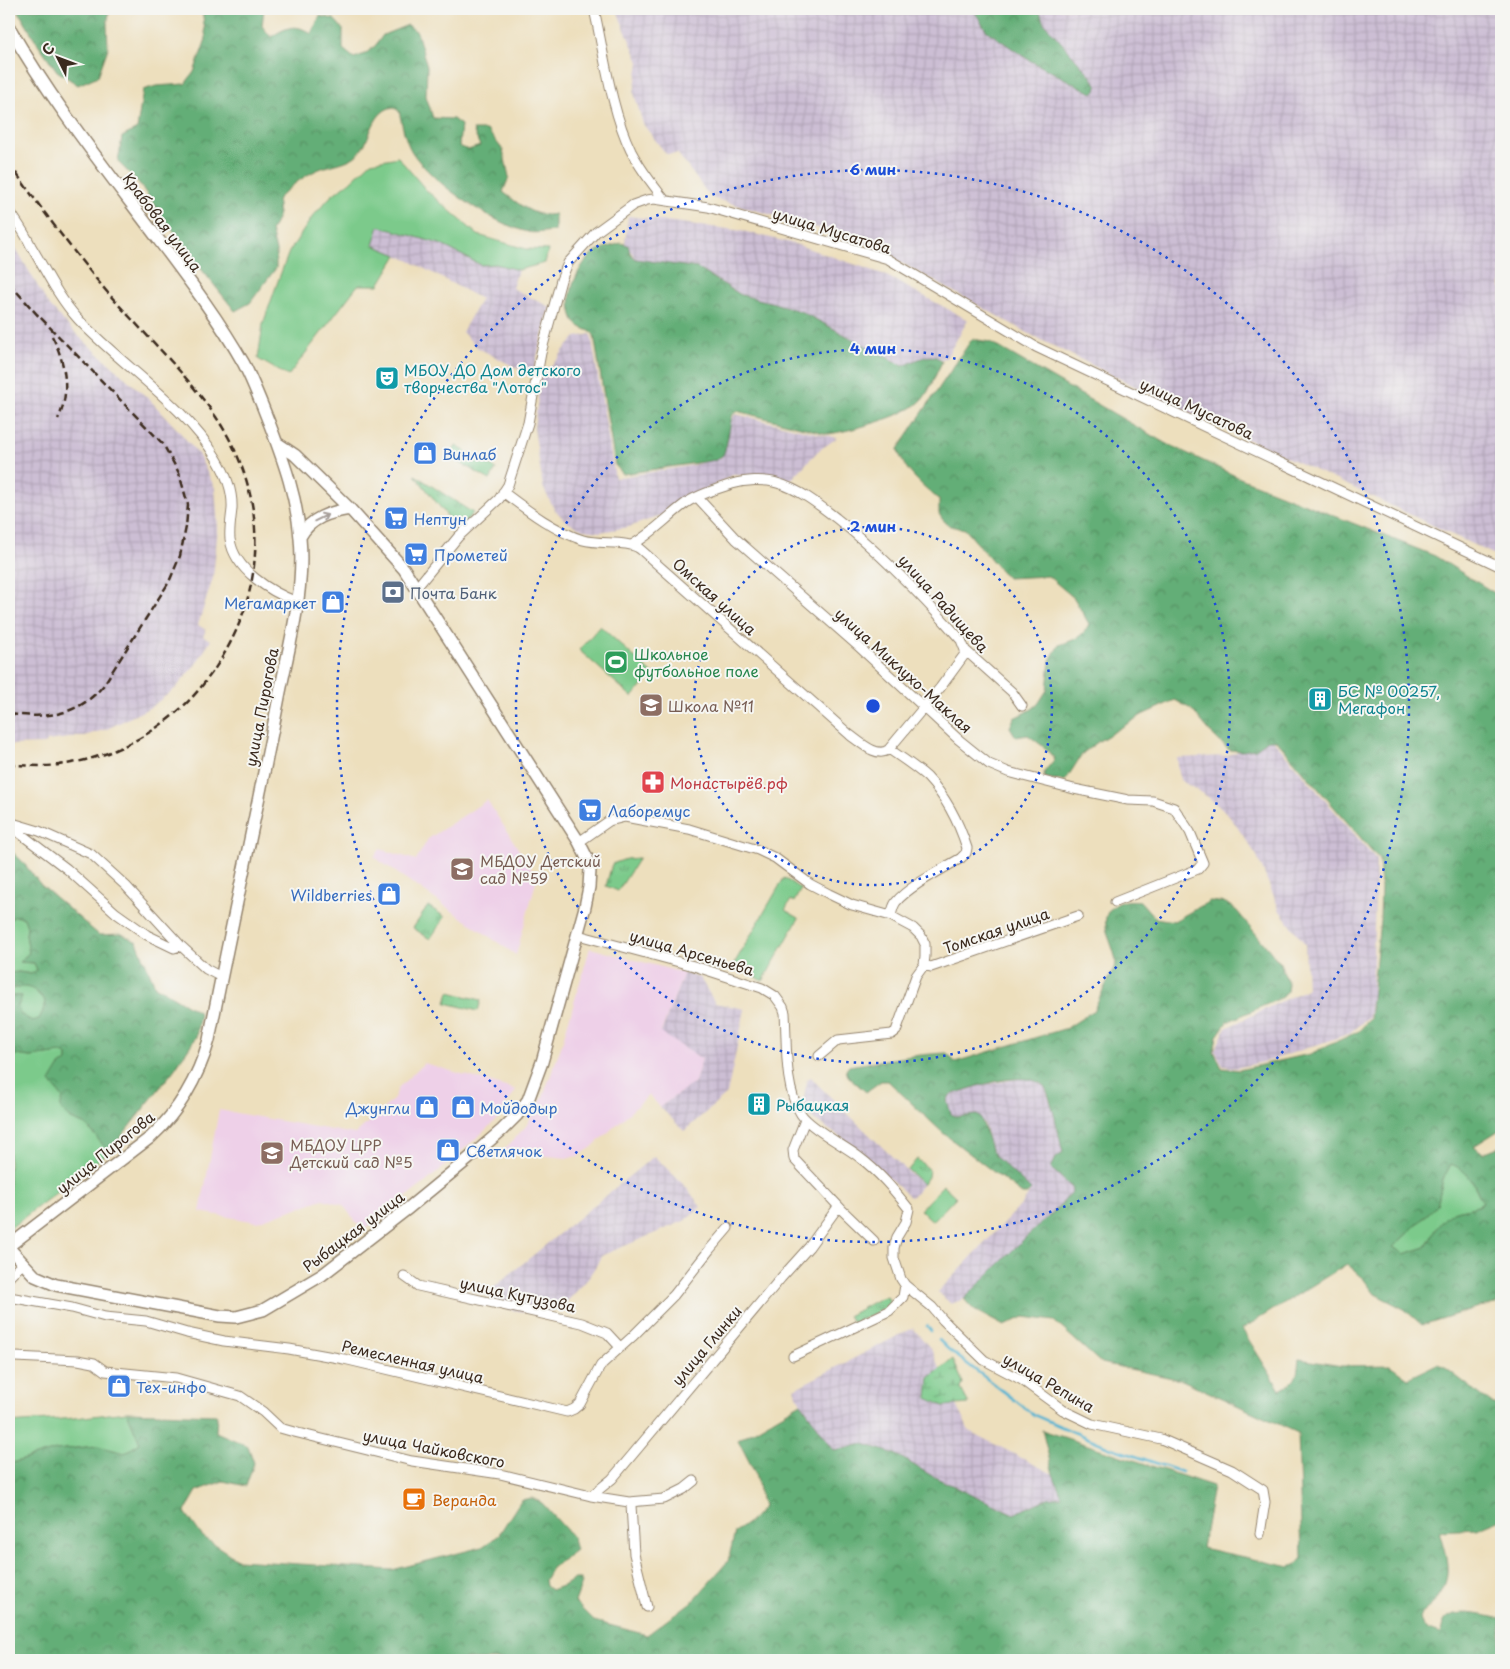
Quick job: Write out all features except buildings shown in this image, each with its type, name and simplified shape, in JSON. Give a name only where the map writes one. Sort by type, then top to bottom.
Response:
[{"type":"main road","name":"Крабовая улица","points":[[9,27],[23,52],[84,140],[175,262],[227,337],[244,366],[277,443]]},
{"type":"main road","points":[[277,443],[295,455],[398,561],[417,587],[579,842],[587,858],[590,878],[578,935]]},
{"type":"main road","name":"улица Пирогова","points":[[9,1247],[147,1141],[174,1113],[192,1084],[204,1057],[273,727],[297,602],[300,576],[300,537],[292,489],[277,443]]},
{"type":"main road","points":[[300,537],[311,523],[334,512],[350,510]]},
{"type":"main road","name":"Рыбацкая улица","points":[[9,1247],[22,1264],[39,1279],[56,1285],[220,1316],[236,1317],[263,1310],[295,1293],[322,1276],[406,1210],[502,1130],[528,1100],[578,935]]},
{"type":"street","points":[[594,9],[622,130],[638,164],[664,199]]},
{"type":"street","name":"улица Мусатова","points":[[417,587],[472,522],[495,504],[513,474],[528,423],[541,354],[561,280],[568,263],[596,232],[633,205],[647,200],[664,199],[735,214],[888,259],[1036,347],[1501,567]]},
{"type":"street","points":[[9,210],[65,304],[99,340],[182,414],[200,433],[218,460],[226,474],[230,488],[232,506],[230,538],[239,561],[253,576],[274,591],[297,602]]},
{"type":"street","name":"улица Радищева","points":[[632,545],[653,532],[686,503],[733,484],[747,481],[776,483],[793,489],[820,505],[867,542],[910,583],[962,640],[965,650],[1012,692],[1022,706]]},
{"type":"street","points":[[503,492],[525,508],[576,537],[595,542],[632,545]]},
{"type":"street","name":"улица Миклухо-Маклая","points":[[697,497],[736,539],[858,645],[958,739],[989,764],[1008,772],[1074,789],[1128,800],[1153,800],[1174,808],[1190,832],[1203,863],[1198,869],[1115,902]]},
{"type":"street","name":"Омская улица","points":[[632,545],[640,549],[850,736],[876,752],[883,753],[889,749]]},
{"type":"street","points":[[891,916],[897,901],[966,853],[966,848],[954,818],[937,789],[919,771],[889,749],[925,707],[962,657],[965,650]]},
{"type":"street","points":[[579,842],[609,821],[625,817],[676,826],[758,850],[775,858],[829,894],[852,904],[891,916],[913,928],[921,936],[925,944],[924,965],[916,976],[896,1031],[892,1034],[838,1040],[819,1056]]},
{"type":"street","points":[[9,824],[39,830],[91,854],[126,886],[181,946],[206,969],[221,977]]},
{"type":"street","points":[[9,824],[67,869],[116,913],[147,934],[174,948],[181,946]]},
{"type":"street","name":"Томская улица","points":[[924,965],[931,967],[1078,916]]},
{"type":"street","name":"улица Арсеньева","points":[[578,935],[713,972],[762,988],[775,996],[785,1013],[788,1069],[796,1103],[805,1120]]},
{"type":"street","points":[[805,1120],[793,1150],[794,1159],[838,1207],[874,1241]]},
{"type":"street","name":"улица Репина","points":[[805,1120],[860,1157],[878,1172],[909,1209],[906,1222],[894,1248],[894,1258],[902,1279],[905,1285],[932,1306],[984,1360],[1022,1380],[1063,1410],[1092,1424],[1161,1439],[1232,1470],[1263,1490],[1265,1502],[1260,1534]]},
{"type":"street","name":"улица Глинки","points":[[590,1496],[612,1479],[808,1247],[838,1207]]},
{"type":"street","name":"Ремесленная улица","points":[[9,1297],[72,1308],[105,1317],[146,1321],[187,1334],[217,1340],[289,1349],[344,1359],[567,1412],[580,1404],[601,1365],[674,1295],[728,1228]]},
{"type":"street","points":[[9,1277],[22,1264]]},
{"type":"street","name":"улица Кутузова","points":[[404,1276],[418,1286],[582,1322],[607,1332],[620,1347]]},
{"type":"street","points":[[793,1356],[889,1311],[903,1297],[905,1285]]},
{"type":"street","name":"улица Чайковского","points":[[15,1357],[84,1361],[94,1363],[105,1371],[176,1378],[240,1396],[263,1412],[280,1428],[294,1432],[412,1461],[500,1474],[590,1496],[629,1502],[664,1499],[684,1489],[694,1480]]},
{"type":"street","points":[[629,1502],[632,1505],[634,1554],[647,1608]]},
{"type":"shaded area","points":[[616,9],[1501,9],[1501,558],[1181,409],[1035,337],[871,246],[835,233],[712,198],[678,154],[666,154],[643,124],[634,93],[639,62]]},
{"type":"shaded area","points":[[628,216],[743,231],[795,244],[883,274],[968,320],[946,358],[904,366],[802,312],[774,303],[745,297],[697,268],[636,259],[625,243]]},
{"type":"shaded area","points":[[379,226],[440,244],[481,265],[496,264],[518,270],[512,288],[550,307],[532,376],[478,348],[462,332],[481,299],[410,261],[373,245]]},
{"type":"shaded area","points":[[9,236],[48,304],[73,331],[150,400],[198,454],[215,488],[218,527],[213,578],[198,625],[206,630],[203,636],[211,640],[196,664],[176,688],[151,707],[107,729],[84,736],[47,741],[45,744],[9,745]]},
{"type":"shaded area","points":[[591,334],[615,478],[689,466],[721,458],[722,438],[735,414],[837,438],[818,451],[789,482],[758,476],[733,475],[671,512],[629,527],[600,532],[584,530],[567,522],[554,509],[543,487],[534,428],[541,375],[557,360],[576,337]]},
{"type":"shaded area","points":[[1272,739],[1376,859],[1372,995],[1369,1017],[1348,1034],[1272,1060],[1236,1068],[1223,1066],[1215,1050],[1226,1028],[1307,989],[1305,944],[1280,911],[1257,856],[1229,815],[1208,797],[1180,780],[1177,758],[1226,756]]},
{"type":"shaded area","name":"МБДОУ Детский сад №59","points":[[487,800],[537,878],[516,955],[374,857],[380,849],[416,860],[428,839]]},
{"type":"shaded area","points":[[590,948],[684,973],[661,1032],[702,1059],[695,1082],[660,1107],[649,1095],[591,1148],[578,1156],[567,1158],[507,1152],[504,1150],[526,1126],[542,1099],[561,1047]]},
{"type":"shaded area","points":[[684,973],[700,978],[715,1003],[745,1009],[727,1094],[684,1131],[660,1107],[695,1082],[702,1059],[661,1033]]},
{"type":"shaded area","points":[[424,1063],[516,1090],[497,1119],[481,1134],[425,1183],[364,1229],[360,1227],[343,1205],[323,1199],[257,1222],[200,1212],[219,1110],[355,1134],[393,1100],[399,1087]]},
{"type":"shaded area","points":[[811,1077],[906,1170],[923,1184],[914,1195],[910,1197],[853,1146],[802,1111],[807,1080]]},
{"type":"shaded area","points":[[1024,1078],[1035,1080],[1045,1087],[1055,1116],[1063,1154],[1056,1158],[1051,1168],[1071,1187],[1072,1192],[1057,1209],[964,1299],[951,1304],[938,1292],[1023,1203],[1031,1190],[996,1157],[991,1149],[984,1123],[977,1115],[957,1117],[950,1114],[948,1098],[950,1095],[982,1085]]},
{"type":"shaded area","points":[[654,1156],[687,1188],[701,1207],[684,1221],[603,1255],[586,1281],[562,1307],[540,1315],[491,1306],[493,1288]]},
{"type":"shaded area","points":[[913,1328],[931,1349],[969,1431],[1053,1474],[1063,1497],[1048,1498],[1014,1514],[932,1476],[895,1454],[864,1444],[834,1450],[801,1403],[794,1389]]},
{"type":"green space","points":[[17,9],[110,9],[107,24],[108,48],[98,76],[78,85],[57,71]]},
{"type":"green space","points":[[202,9],[264,9],[262,26],[271,37],[281,31],[295,27],[306,30],[311,34],[320,16],[334,19],[343,29],[343,49],[354,58],[365,54],[375,46],[383,35],[408,25],[417,32],[427,67],[426,96],[433,118],[453,119],[461,125],[459,146],[468,150],[480,146],[473,130],[487,130],[503,150],[509,177],[503,192],[534,212],[548,215],[555,214],[555,231],[531,233],[514,228],[464,201],[448,189],[421,164],[412,152],[399,111],[393,107],[379,115],[360,152],[354,157],[311,173],[277,200],[278,216],[271,230],[276,251],[276,268],[250,303],[235,311],[198,265],[138,182],[118,162],[122,137],[137,129],[143,90],[156,86],[185,84],[194,72],[206,39]]},
{"type":"green space","points":[[973,9],[1039,9],[1044,23],[1091,76],[1097,86],[1096,91],[1092,93],[1029,60],[987,31]]},
{"type":"green space","points":[[398,157],[427,191],[478,235],[526,249],[548,250],[545,263],[518,270],[496,264],[481,265],[440,244],[379,226],[373,245],[397,255],[379,285],[358,285],[288,376],[258,359],[263,324],[289,252],[313,216],[332,195],[349,183],[371,162]]},
{"type":"green space","points":[[621,243],[628,245],[630,253],[636,259],[697,268],[741,295],[802,312],[903,366],[929,356],[938,358],[942,362],[922,400],[904,412],[878,422],[828,434],[737,411],[732,416],[723,455],[716,460],[623,474],[615,465],[594,335],[575,322],[570,305],[573,286],[580,268],[598,250]]},
{"type":"green space","points":[[972,339],[990,342],[1163,442],[1240,478],[1435,556],[1501,597],[1501,1129],[1474,1146],[1483,1153],[1501,1146],[1501,1303],[1479,1307],[1422,1325],[1404,1309],[1375,1294],[1362,1277],[1347,1264],[1242,1329],[1280,1390],[1290,1384],[1295,1378],[1299,1359],[1342,1366],[1390,1365],[1408,1378],[1439,1363],[1491,1403],[1501,1406],[1501,1519],[1477,1529],[1439,1531],[1446,1557],[1447,1574],[1442,1590],[1435,1601],[1420,1615],[1424,1626],[1440,1634],[1444,1622],[1454,1614],[1470,1613],[1501,1619],[1501,1660],[9,1660],[9,1464],[56,1450],[97,1446],[125,1453],[140,1443],[127,1412],[217,1415],[216,1432],[248,1446],[254,1463],[246,1486],[223,1481],[197,1491],[185,1512],[202,1536],[238,1560],[392,1570],[482,1547],[498,1536],[521,1500],[532,1498],[542,1503],[572,1536],[576,1550],[552,1568],[545,1580],[546,1586],[551,1590],[575,1579],[580,1579],[582,1583],[575,1602],[594,1621],[647,1635],[694,1600],[728,1561],[735,1532],[753,1519],[763,1507],[755,1473],[738,1440],[801,1403],[834,1450],[864,1444],[895,1454],[932,1476],[1014,1514],[1048,1498],[1062,1496],[1053,1474],[1042,1430],[1213,1486],[1202,1548],[1290,1567],[1297,1564],[1302,1558],[1298,1433],[1182,1380],[1101,1363],[1054,1321],[1024,1317],[1004,1326],[974,1310],[964,1299],[1057,1209],[1072,1192],[1071,1187],[1051,1168],[1056,1158],[1063,1153],[1052,1108],[1044,1086],[1035,1081],[1024,1079],[998,1081],[950,1095],[947,1101],[951,1114],[957,1117],[977,1115],[981,1118],[991,1149],[996,1157],[1031,1190],[1027,1194],[1022,1194],[943,1133],[888,1081],[881,1081],[866,1092],[848,1076],[846,1070],[849,1066],[947,1053],[955,1062],[1067,1028],[1093,1011],[1116,964],[1106,925],[1108,911],[1120,903],[1130,901],[1140,901],[1155,918],[1174,921],[1210,901],[1226,903],[1237,911],[1280,963],[1288,983],[1287,991],[1283,997],[1227,1022],[1217,1036],[1214,1051],[1222,1068],[1239,1070],[1310,1054],[1359,1031],[1370,1019],[1380,920],[1381,887],[1379,859],[1276,740],[1268,740],[1256,749],[1229,750],[1191,709],[1175,700],[1142,715],[1099,741],[1083,753],[1065,781],[1045,778],[1044,772],[1055,759],[1044,747],[1028,735],[1016,737],[1010,727],[1014,718],[1038,704],[1047,690],[1050,660],[1059,645],[1077,638],[1089,624],[1074,598],[1048,576],[1007,578],[965,529],[950,526],[943,520],[939,514],[939,500],[909,471],[898,449]],"holes":[[[1451,1164],[1468,1175],[1483,1203],[1451,1213],[1438,1226],[1426,1247],[1404,1254],[1393,1247],[1437,1205],[1443,1179]]]},
{"type":"green space","points":[[456,446],[496,469],[490,480],[450,457]]},
{"type":"green space","points":[[415,475],[473,513],[458,530]]},
{"type":"green space","name":"Школьное футбольное поле","points":[[600,626],[653,674],[632,697],[579,650]]},
{"type":"green space","points":[[9,849],[22,861],[41,885],[99,935],[122,934],[137,942],[155,986],[200,1013],[196,1037],[174,1070],[109,1152],[86,1125],[71,1119],[60,1108],[63,1098],[50,1082],[59,1067],[67,1061],[67,1055],[61,1053],[31,1057],[9,1054],[9,996],[22,996],[18,1006],[20,1014],[32,1021],[39,1019],[45,1001],[32,989],[9,987],[9,973],[31,974],[37,970],[34,963],[19,962],[29,953],[26,935],[27,927],[24,918],[15,916],[9,920]]},
{"type":"green space","points":[[639,858],[618,891],[606,886],[612,864],[626,859]]},
{"type":"green space","points":[[784,878],[801,889],[794,902],[791,900],[785,910],[799,918],[763,981],[734,964]]},
{"type":"green space","points":[[428,906],[445,917],[430,939],[413,928]]},
{"type":"green space","points":[[15,916],[24,918],[27,927],[26,935],[29,953],[19,962],[34,963],[37,970],[32,974],[9,973],[9,920]]},
{"type":"green space","points":[[23,986],[33,989],[45,1001],[39,1020],[32,1021],[20,1014],[18,1006],[22,996],[9,996],[9,987],[13,989]]},
{"type":"green space","points":[[449,992],[481,1000],[478,1011],[446,1003]]},
{"type":"green space","points":[[61,1053],[67,1055],[67,1061],[59,1067],[63,1098],[71,1119],[86,1125],[109,1152],[9,1229],[9,1054],[31,1057]]},
{"type":"green space","points":[[917,1159],[929,1169],[928,1177],[923,1184],[908,1170]]},
{"type":"green space","points":[[1451,1164],[1462,1168],[1471,1179],[1483,1203],[1451,1213],[1438,1226],[1426,1247],[1404,1254],[1393,1247],[1437,1205],[1443,1179]]},
{"type":"green space","points":[[943,1185],[956,1197],[933,1221],[920,1210]]},
{"type":"green space","points":[[887,1296],[891,1305],[854,1323],[848,1316],[879,1299]]},
{"type":"green space","points":[[953,1359],[963,1383],[961,1389],[969,1404],[943,1406],[927,1398],[929,1378]]},
{"type":"green space","points":[[127,1412],[140,1443],[125,1453],[97,1446],[56,1450],[9,1464],[9,1423]]},
{"type":"waterway","points":[[927,1326],[931,1331]]},
{"type":"waterway","points":[[939,1340],[1034,1415],[1109,1447],[1182,1472]]},
{"type":"railway","points":[[9,163],[95,277],[178,369],[216,417],[234,449],[247,483],[254,517],[255,551],[251,586],[241,619],[226,651],[205,682],[176,713],[140,738],[121,748],[101,755],[59,765],[9,765]]},
{"type":"railway","points":[[9,283],[41,319]]},
{"type":"railway","points":[[9,714],[36,716],[72,710],[93,696],[103,686],[169,582],[180,556],[188,505],[179,473],[163,444],[37,314]]},
{"type":"railway","points":[[52,336],[57,346],[65,377],[64,399],[58,419]]},
{"type":"place","name":"МБОУ ДО Дом детского творчества \"Лотос\"","points":[[387,378]]},
{"type":"place","name":"Винлаб","points":[[425,453]]},
{"type":"place","name":"Нептун","points":[[396,518]]},
{"type":"place","name":"Прометей","points":[[416,554]]},
{"type":"place","name":"Почта Банк","points":[[393,592]]},
{"type":"place","name":"Мегамаркет","points":[[333,602]]},
{"type":"place","name":"Школьное футбольное поле","points":[[616,662]]},
{"type":"place","name":"БС № 00257, Мегафон","points":[[1320,699]]},
{"type":"place","name":"Школа №11","points":[[651,705]]},
{"type":"place","name":"Монастырёв.рф","points":[[653,782]]},
{"type":"place","name":"Лаборемус","points":[[590,810]]},
{"type":"place","name":"МБДОУ Детский сад №59","points":[[462,869]]},
{"type":"place","name":"Wildberries","points":[[389,894]]},
{"type":"place","name":"Рыбацкая","points":[[759,1104]]},
{"type":"place","name":"Джунгли","points":[[427,1107]]},
{"type":"place","name":"Мойдодыр","points":[[463,1107]]},
{"type":"place","name":"Светлячок","points":[[448,1150]]},
{"type":"place","name":"МБДОУ ЦРР Детский сад №5","points":[[272,1153]]},
{"type":"place","name":"Тех-инфо","points":[[119,1386]]},
{"type":"place","name":"Веранда","points":[[414,1499]]}]
